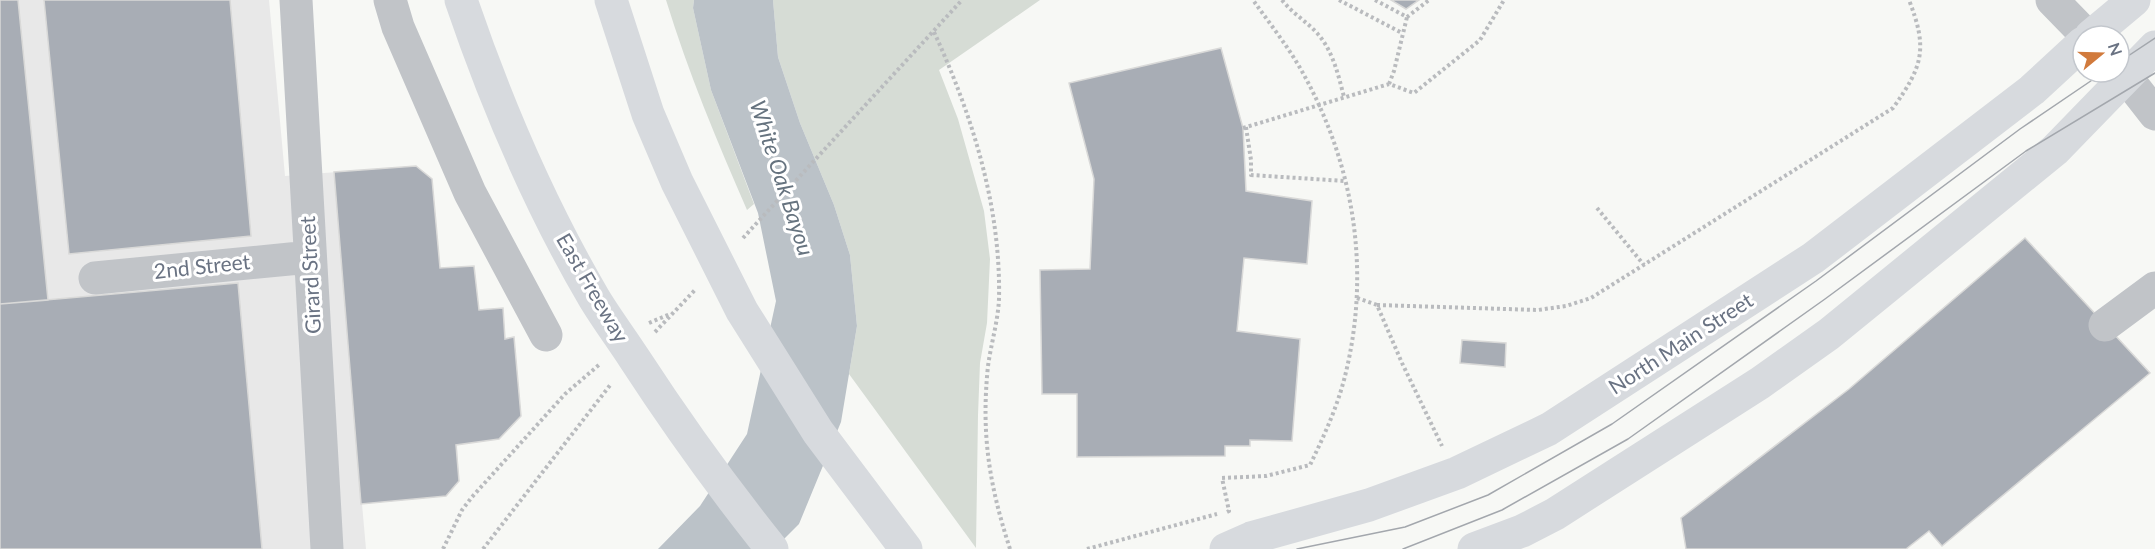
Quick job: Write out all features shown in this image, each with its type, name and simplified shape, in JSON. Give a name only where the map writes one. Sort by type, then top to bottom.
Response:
[{"type":"main road","name":"East Freeway","points":[[461,0],[478,50],[510,128],[558,231],[594,298],[678,425],[772,549]]},
{"type":"main road","points":[[611,0],[648,114],[677,182],[742,310],[818,432],[906,549]]},
{"type":"main road","points":[[2104,24],[2134,0]]},
{"type":"main road","points":[[2131,66],[2155,47]]},
{"type":"main road","name":"North Main Street","points":[[1226,549],[1251,538],[1369,505],[1446,477],[1549,429],[1813,258],[2032,90],[2071,54]]},
{"type":"main road","points":[[1474,549],[1522,531],[1555,514],[1760,383],[1829,334],[2055,150],[2113,84]]},
{"type":"street","name":"Girard Street","points":[[296,0],[327,549]]},
{"type":"street","points":[[390,0],[398,27],[470,193],[546,334]]},
{"type":"street","points":[[2052,0],[2077,24]]},
{"type":"street","points":[[2131,82],[2155,114]]},
{"type":"street","name":"2nd Street","points":[[95,278],[310,257]]},
{"type":"street","points":[[2105,325],[2155,288]]},
{"type":"path","points":[[743,238],[962,0]]},
{"type":"path","points":[[1087,549],[1229,511],[1222,478],[1266,476],[1311,465],[1333,414],[1343,382],[1351,348],[1357,298],[1357,245],[1345,181],[1337,152],[1319,105],[1303,74],[1253,0]]},
{"type":"path","points":[[1282,0],[1326,44],[1332,56],[1344,97]]},
{"type":"path","points":[[1339,0],[1402,33]]},
{"type":"path","points":[[1375,0],[1407,17]]},
{"type":"path","points":[[1389,84],[1407,17],[1430,0]]},
{"type":"path","points":[[1345,181],[1251,175],[1251,160],[1244,127],[1389,84],[1414,93],[1480,40],[1504,0]]},
{"type":"path","points":[[1357,298],[1377,305],[1538,310],[1566,306],[1591,298],[1893,108],[1916,72],[1921,50],[1917,22],[1909,0]]},
{"type":"path","points":[[934,32],[957,86],[978,150],[995,221],[999,301],[988,364],[985,411],[987,448],[994,498],[1010,549]]},
{"type":"path","points":[[1597,208],[1644,265]]},
{"type":"path","points":[[649,340],[702,282]]},
{"type":"path","points":[[1377,305],[1443,448]]},
{"type":"path","points":[[648,323],[671,314]]},
{"type":"path","points":[[443,549],[462,510],[472,497],[565,394],[606,359]]},
{"type":"path","points":[[483,549],[612,383]]},
{"type":"shaded area","points":[[0,0],[269,0],[285,176],[416,166],[432,179],[440,268],[479,309],[503,308],[505,338],[514,337],[521,416],[499,439],[457,445],[459,481],[446,496],[362,504],[366,549],[0,549]]},
{"type":"shaded area","points":[[666,0],[694,0],[693,8],[711,90],[754,204],[747,210],[704,106]]},
{"type":"shaded area","points":[[773,0],[1040,0],[939,70],[958,119],[984,211],[990,259],[987,323],[980,363],[976,548],[849,374],[857,326],[850,255],[834,205],[800,123],[778,57]]},
{"type":"water","name":"White Oak Bayou","points":[[694,0],[773,0],[778,57],[800,123],[834,205],[850,255],[857,326],[841,422],[799,524],[774,549],[658,549],[700,506],[747,434],[776,301],[758,213],[711,90],[693,8]]},
{"type":"building","points":[[0,0],[18,0],[48,300],[0,304]]},
{"type":"building","points":[[44,0],[230,0],[251,236],[69,254]]},
{"type":"building","points":[[1391,0],[1419,0],[1406,9]]},
{"type":"building","points":[[1221,48],[1243,128],[1246,191],[1312,201],[1307,264],[1244,258],[1237,331],[1300,339],[1292,441],[1250,440],[1250,446],[1225,446],[1225,456],[1077,457],[1077,394],[1042,394],[1040,270],[1090,269],[1094,179],[1069,83]]},
{"type":"building","points":[[416,166],[432,179],[440,268],[474,266],[479,310],[503,308],[505,339],[514,337],[521,416],[499,439],[456,445],[459,481],[446,496],[361,504],[334,172]]},
{"type":"building","points":[[2025,238],[2150,373],[1942,546],[1929,531],[1906,549],[1686,549],[1681,518],[1849,389]]},
{"type":"building","points":[[238,283],[262,549],[0,549],[0,304]]},
{"type":"building","points":[[1462,340],[1506,343],[1505,367],[1460,363]]},
{"type":"tram line","points":[[2131,54],[2155,38]]},
{"type":"tram line","points":[[1403,549],[1502,510],[1628,439],[1825,299],[2026,151],[2155,73]]},
{"type":"tram line","points":[[1297,549],[1405,527],[1488,495],[1612,424],[1816,281],[2020,129],[2086,84]]}]
